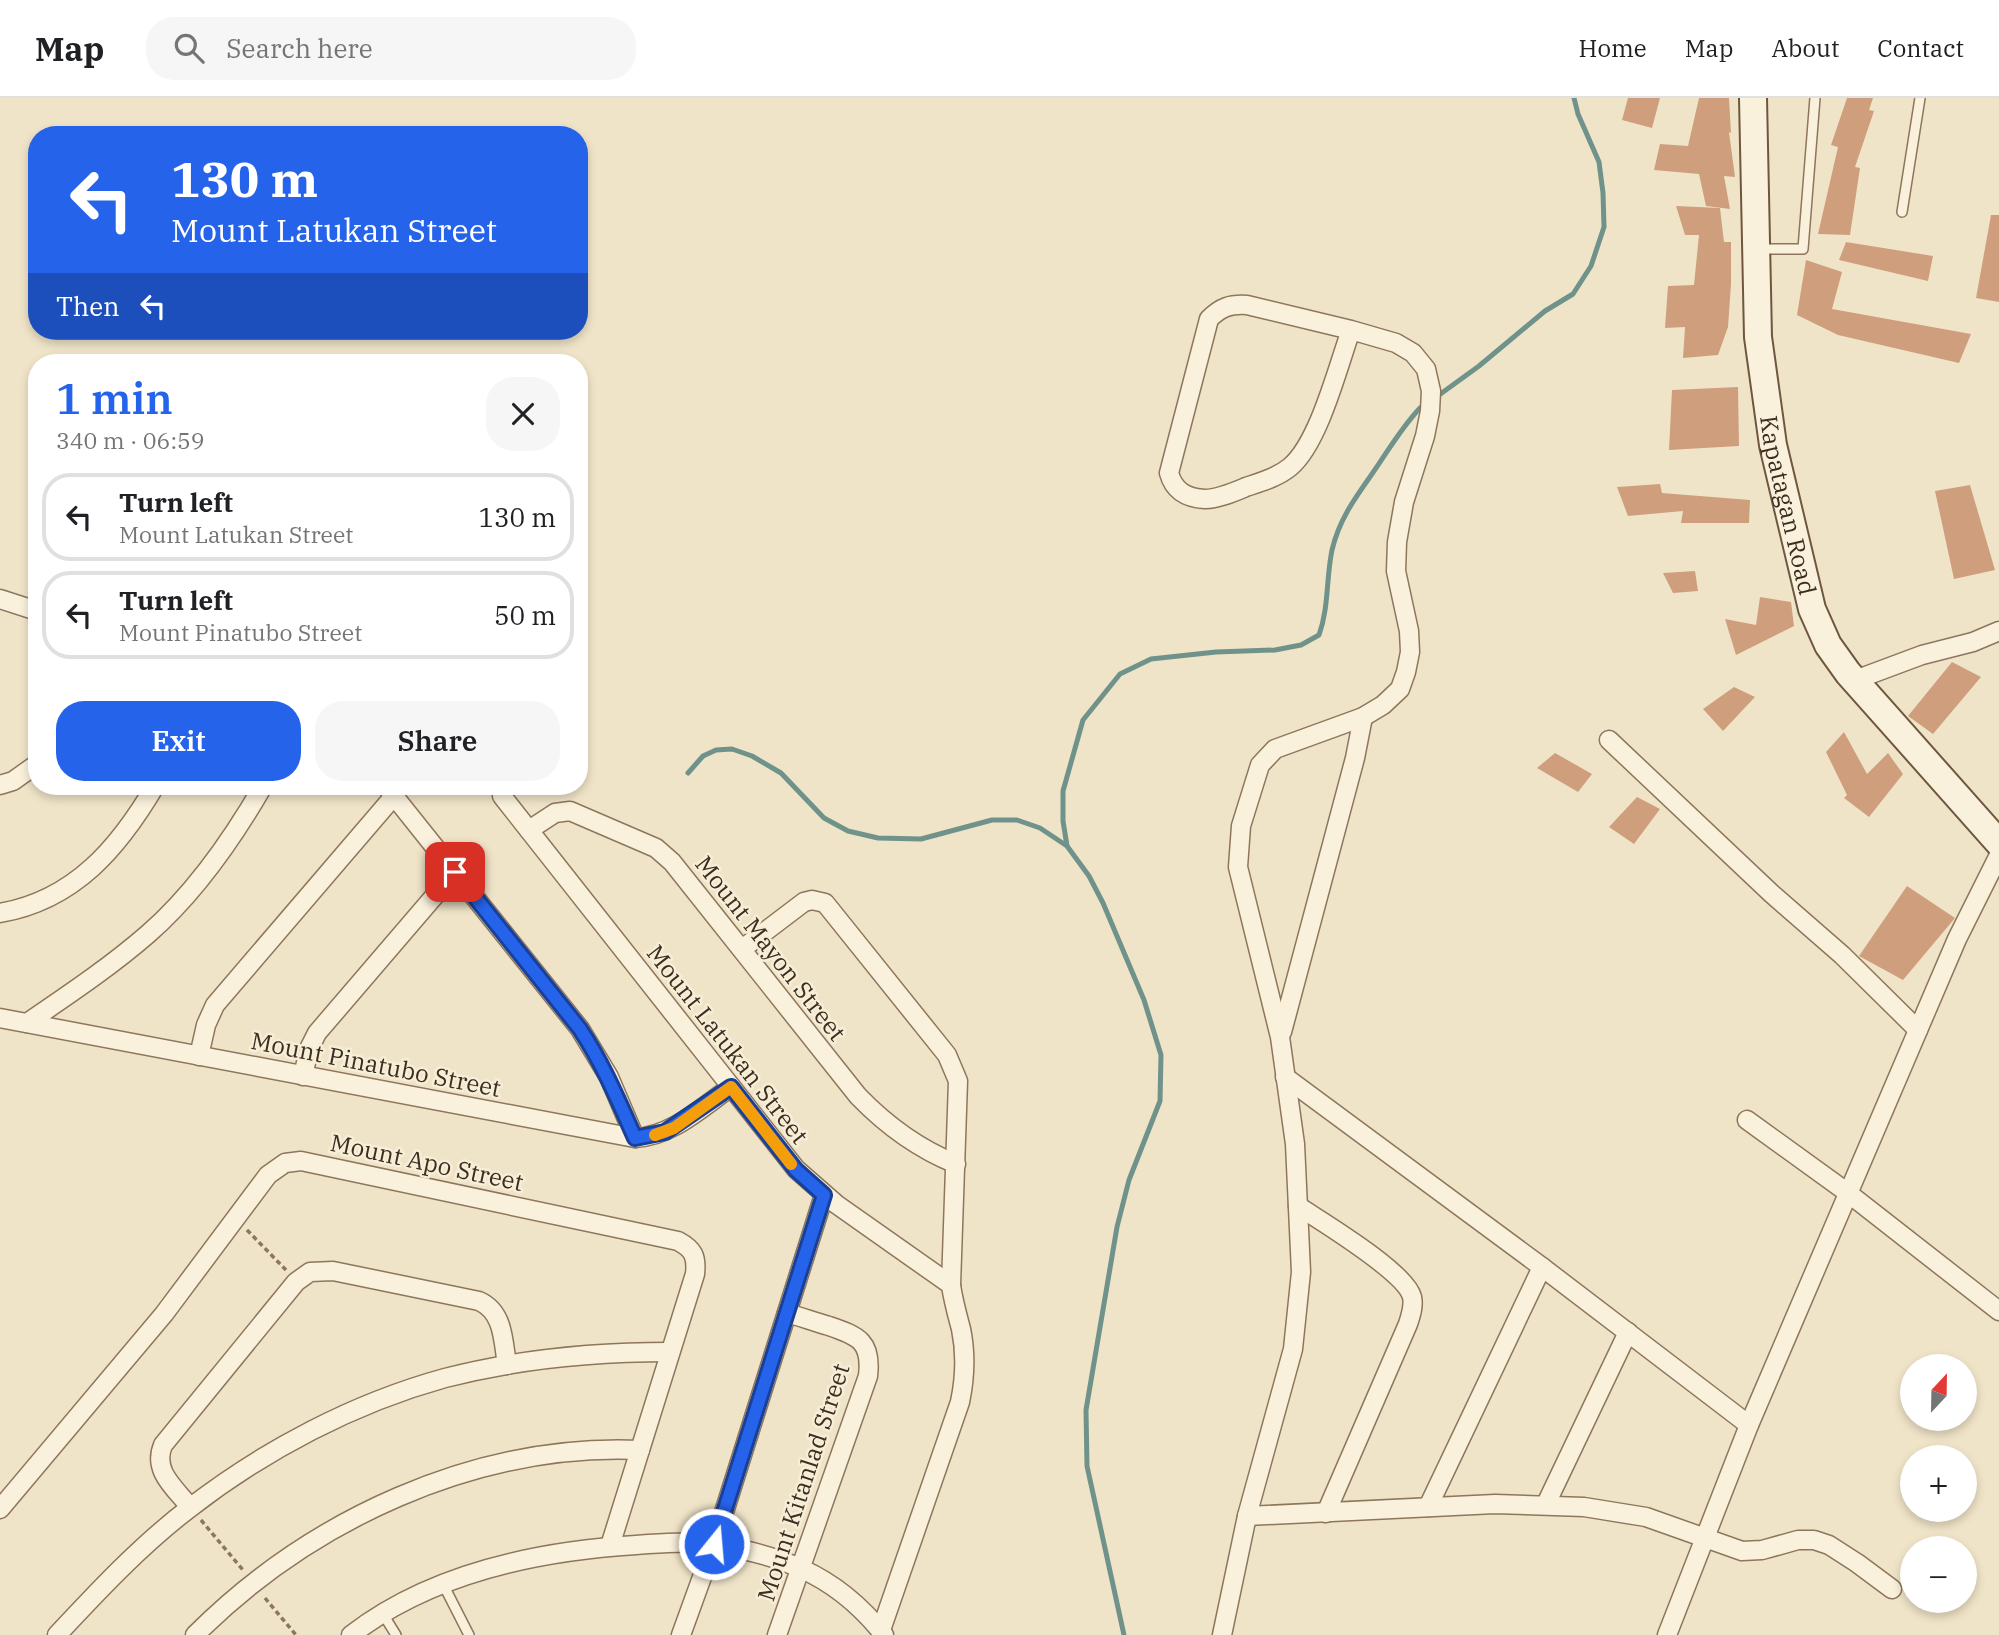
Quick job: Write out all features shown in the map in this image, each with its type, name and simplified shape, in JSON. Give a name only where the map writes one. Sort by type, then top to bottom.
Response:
[{"type":"main road","name":"Kapatagan Road","points":[[1753,98],[1758,337],[1773,445],[1812,609],[1828,645],[1855,680],[1999,844]]},
{"type":"street","points":[[1222,1635],[1247,1516],[1293,1349],[1301,1272],[1295,1144],[1280,1037],[1238,867],[1241,826],[1260,765],[1275,749],[1363,717],[1383,705],[1400,689],[1406,672],[1409,631],[1396,571],[1397,542],[1404,502],[1430,411],[1431,391],[1426,369],[1413,353],[1396,343],[1351,330],[1247,305],[1232,304],[1209,319],[1170,473],[1172,482],[1179,491],[1191,498],[1211,499],[1273,477],[1288,468],[1300,458],[1317,424],[1351,330]]},
{"type":"street","points":[[0,599],[28,608]]},
{"type":"street","points":[[1855,680],[1999,631]]},
{"type":"street","points":[[1280,1037],[1355,758],[1363,717]]},
{"type":"street","points":[[1609,740],[1772,894],[1842,955],[1918,1030]]},
{"type":"street","points":[[0,785],[13,781],[28,770]]},
{"type":"street","points":[[0,913],[54,894],[85,876],[115,847],[149,795]]},
{"type":"street","points":[[27,1023],[99,973],[149,933],[189,891],[258,795]]},
{"type":"street","points":[[199,1056],[206,1025],[215,1005],[387,795]]},
{"type":"street","points":[[393,795],[580,1029],[609,1077],[635,1138]]},
{"type":"street","name":"Mount Latukan Street","points":[[502,796],[796,1170],[824,1195],[951,1284]]},
{"type":"street","name":"Mount Mayon Street","points":[[529,830],[555,813],[570,811],[656,848],[672,862],[873,1112],[926,1150],[956,1164]]},
{"type":"street","points":[[1667,1635],[1749,1425],[1957,939],[1999,855]]},
{"type":"street","points":[[303,1076],[309,1049],[317,1033],[455,872]]},
{"type":"street","points":[[351,1635],[383,1614],[443,1584],[511,1563],[610,1546],[670,1543],[714,1544],[800,1569],[823,1580],[846,1596],[883,1633],[960,1402],[964,1382],[961,1330],[951,1284],[958,1081],[947,1055],[831,908],[819,900],[804,902],[742,949]]},
{"type":"street","name":"Mount Pinatubo Street","points":[[0,1018],[635,1138],[665,1132],[731,1087]]},
{"type":"street","points":[[1285,1077],[1542,1267],[1749,1425]]},
{"type":"street","points":[[1747,1120],[1848,1193],[1999,1311]]},
{"type":"street","name":"Mount Apo Street","points":[[0,1509],[164,1314],[276,1168],[285,1163],[301,1161],[678,1241],[689,1247],[695,1255],[695,1274],[610,1546]]},
{"type":"street","points":[[681,1635],[714,1544],[824,1195]]},
{"type":"street","points":[[1298,1206],[1383,1264],[1406,1284],[1412,1296],[1408,1324],[1326,1513]]},
{"type":"street","points":[[1428,1507],[1542,1267]]},
{"type":"street","points":[[190,1507],[160,1468],[159,1458],[163,1445],[296,1282],[310,1272],[333,1271],[479,1300],[487,1304],[498,1318],[507,1365]]},
{"type":"street","name":"Mount Kitanlad Street","points":[[777,1635],[870,1362],[868,1352],[858,1337],[787,1312]]},
{"type":"street","points":[[1546,1504],[1628,1332]]},
{"type":"street","points":[[57,1635],[135,1555],[190,1507],[249,1467],[315,1429],[408,1390],[446,1378],[507,1365],[575,1356],[670,1352]]},
{"type":"street","points":[[195,1635],[227,1604],[286,1559],[369,1510],[412,1491],[514,1461],[591,1450],[640,1450]]},
{"type":"street","points":[[1247,1516],[1546,1504],[1595,1508],[1646,1517],[1742,1551],[1762,1550],[1798,1540],[1814,1539],[1829,1545],[1892,1589]]},
{"type":"lane","points":[[1756,249],[1803,249],[1815,98]]},
{"type":"lane","points":[[1902,212],[1920,98]]},
{"type":"lane","points":[[443,1584],[469,1635]]},
{"type":"lane","points":[[383,1614],[396,1635]]},
{"type":"path","points":[[236,1219],[296,1282]]},
{"type":"building","points":[[1628,98],[1660,98],[1652,128],[1622,120]]},
{"type":"building","points":[[1699,98],[1729,98],[1731,133],[1729,132],[1735,177],[1724,176],[1730,209],[1706,206],[1699,174],[1654,170],[1660,144],[1688,146]]},
{"type":"building","points":[[1847,98],[1873,98],[1869,110],[1874,111],[1855,167],[1860,168],[1850,235],[1818,234],[1838,147],[1831,145]]},
{"type":"building","points":[[1676,206],[1720,208],[1724,242],[1731,242],[1728,327],[1718,355],[1683,358],[1685,327],[1665,328],[1668,286],[1694,285],[1699,235],[1685,235]]},
{"type":"building","points":[[1991,215],[1999,215],[1999,302],[1976,298]]},
{"type":"building","points":[[1846,242],[1933,256],[1928,281],[1839,260]]},
{"type":"building","points":[[1806,260],[1842,272],[1832,309],[1971,334],[1959,363],[1838,335],[1797,315]]},
{"type":"building","points":[[1738,387],[1739,446],[1669,450],[1672,390]]},
{"type":"building","points":[[1660,484],[1662,493],[1750,500],[1749,523],[1681,523],[1683,511],[1628,516],[1617,487]]},
{"type":"building","points":[[1970,485],[1995,570],[1954,579],[1935,491]]},
{"type":"building","points":[[1695,571],[1698,591],[1673,593],[1663,573]]},
{"type":"building","points":[[1760,597],[1791,602],[1794,626],[1736,655],[1725,619],[1756,625]]},
{"type":"building","points":[[1952,662],[1981,677],[1933,734],[1908,716]]},
{"type":"building","points":[[1734,687],[1755,697],[1723,731],[1703,709]]},
{"type":"building","points":[[1844,732],[1867,774],[1888,753],[1903,774],[1869,817],[1844,798],[1847,795],[1826,752]]},
{"type":"building","points":[[1555,753],[1592,774],[1578,792],[1537,768]]},
{"type":"building","points":[[1637,797],[1660,809],[1634,844],[1609,827]]},
{"type":"building","points":[[1907,886],[1955,918],[1903,980],[1859,956]]},
{"type":"waterway","points":[[1439,395],[1479,366],[1545,311],[1573,294],[1591,266],[1604,227],[1603,193],[1599,162],[1574,98]]},
{"type":"waterway","points":[[1067,846],[1063,821],[1063,791],[1083,720],[1120,674],[1151,659],[1216,652],[1275,650],[1301,645],[1319,635],[1332,550],[1339,529],[1360,492],[1420,408]]},
{"type":"waterway","points":[[688,773],[703,756],[716,750],[732,749],[752,756],[781,773],[824,818],[848,831],[878,838],[921,839],[992,820],[1017,820],[1040,828],[1067,846],[1089,876],[1103,903],[1144,1000],[1161,1055],[1160,1101],[1129,1180],[1117,1227],[1086,1410],[1087,1466],[1124,1635]]},
{"type":"slow traffic","points":[[655,1135],[674,1128],[731,1087],[791,1164]]},
{"type":"route","points":[[455,872],[580,1029],[609,1077],[635,1138],[657,1135],[674,1128],[731,1087],[796,1170],[824,1195],[714,1544]]}]
